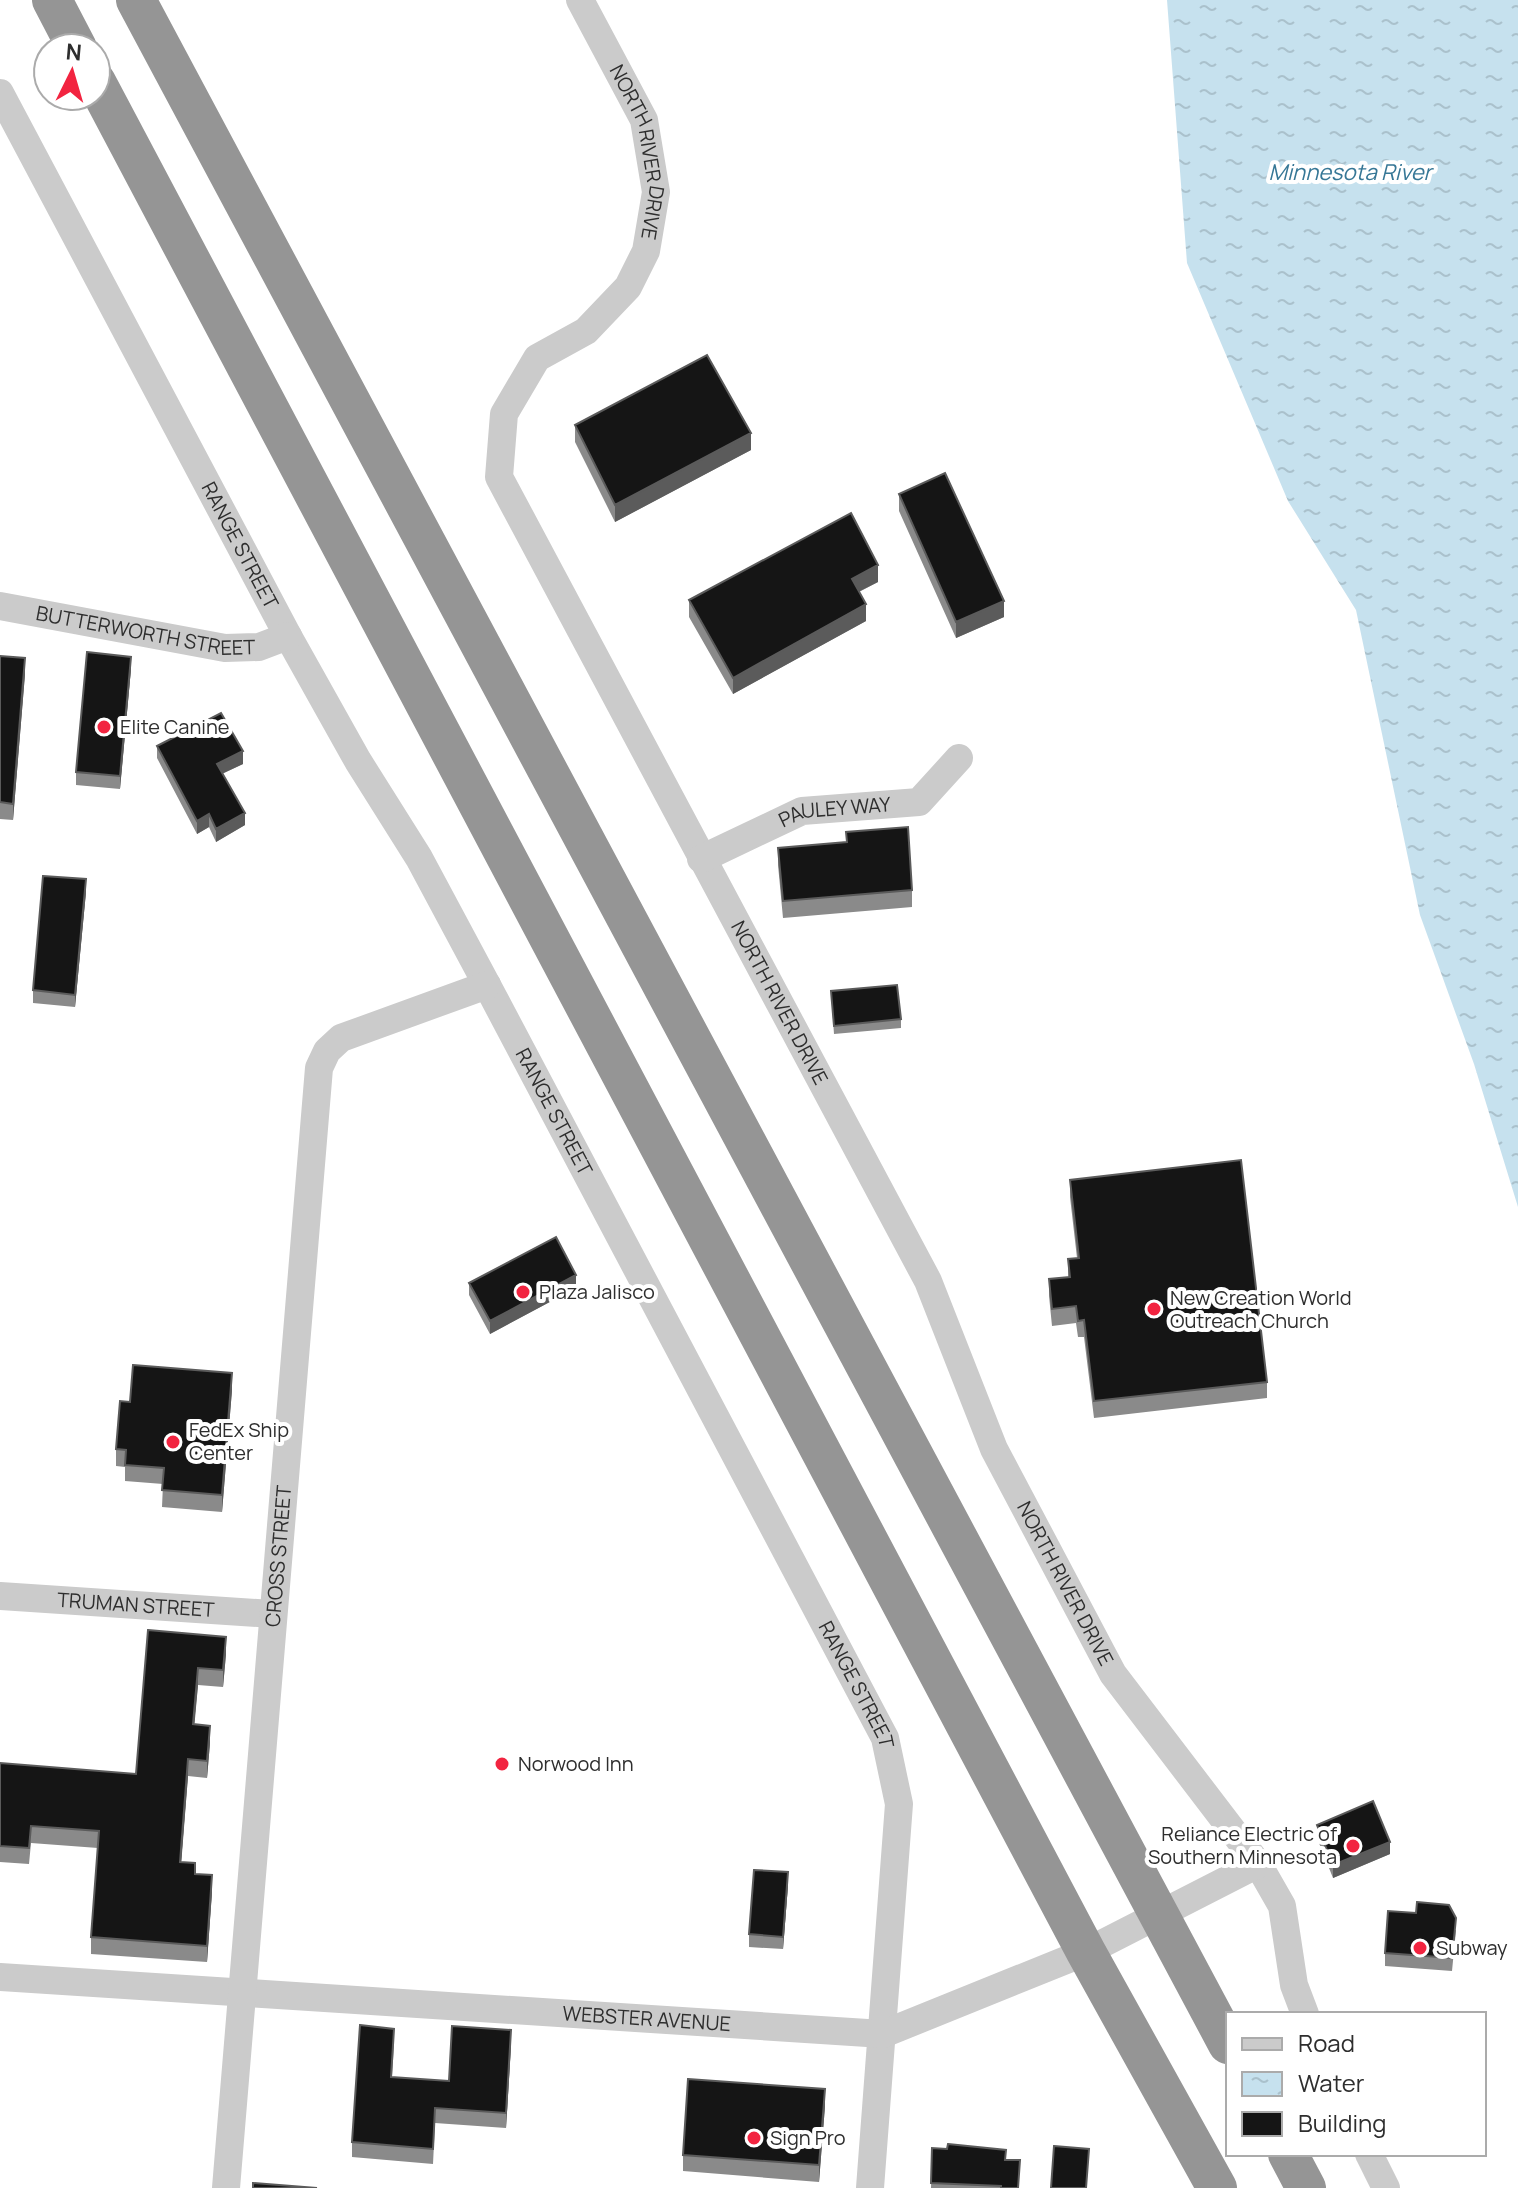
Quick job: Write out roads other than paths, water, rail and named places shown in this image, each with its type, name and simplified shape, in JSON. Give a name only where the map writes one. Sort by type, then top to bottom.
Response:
[{"type":"highway","points":[[52,0],[69,32]]},
{"type":"highway","points":[[136,0],[155,19],[453,598],[1226,2040]]},
{"type":"highway","points":[[112,112],[1086,1952],[1217,2188]]},
{"type":"highway","points":[[1289,2156],[1306,2188]]},
{"type":"street","name":"NORTH RIVER DRIVE","points":[[580,0],[644,120],[656,192],[646,251],[628,287],[586,331],[537,358],[504,414],[499,477],[928,1281],[994,1449],[1113,1674],[1258,1864],[1282,1906],[1294,1985],[1304,2012]]},
{"type":"street","name":"RANGE STREET","points":[[0,93],[288,636],[358,761],[419,858],[885,1738],[899,1804],[870,2188]]},
{"type":"street","name":"BUTTERWORTH STREET","points":[[0,606],[225,648],[259,647],[288,636]]},
{"type":"street","name":"PAULEY WAY","points":[[701,859],[802,811],[919,802],[959,758]]},
{"type":"street","name":"CROSS STREET","points":[[226,2188],[319,1068],[327,1051],[341,1038],[487,985]]},
{"type":"street","name":"TRUMAN STREET","points":[[0,1596],[272,1614]]},
{"type":"street","name":"WEBSTER AVENUE","points":[[0,1977],[883,2034],[1086,1952],[1258,1864]]},
{"type":"street","points":[[1370,2156],[1386,2188]]},
{"type":"water","name":"Minnesota River","points":[[1167,0],[1518,0],[1518,1207],[1474,1064],[1420,915],[1356,610],[1288,501],[1187,263]]},
{"type":"place","name":"Elite Canine","points":[[104,727]]},
{"type":"place","name":"Plaza Jalisco","points":[[523,1292]]},
{"type":"place","name":"New Creation World Outreach Church","points":[[1154,1309]]},
{"type":"place","name":"FedEx Ship Center","points":[[173,1442]]},
{"type":"place","name":"Norwood Inn","points":[[502,1764]]},
{"type":"place","name":"Reliance Electric of Southern Minnesota","points":[[1353,1846]]},
{"type":"place","name":"Subway","points":[[1420,1948]]},
{"type":"place","name":"Sign Pro","points":[[754,2138]]}]
